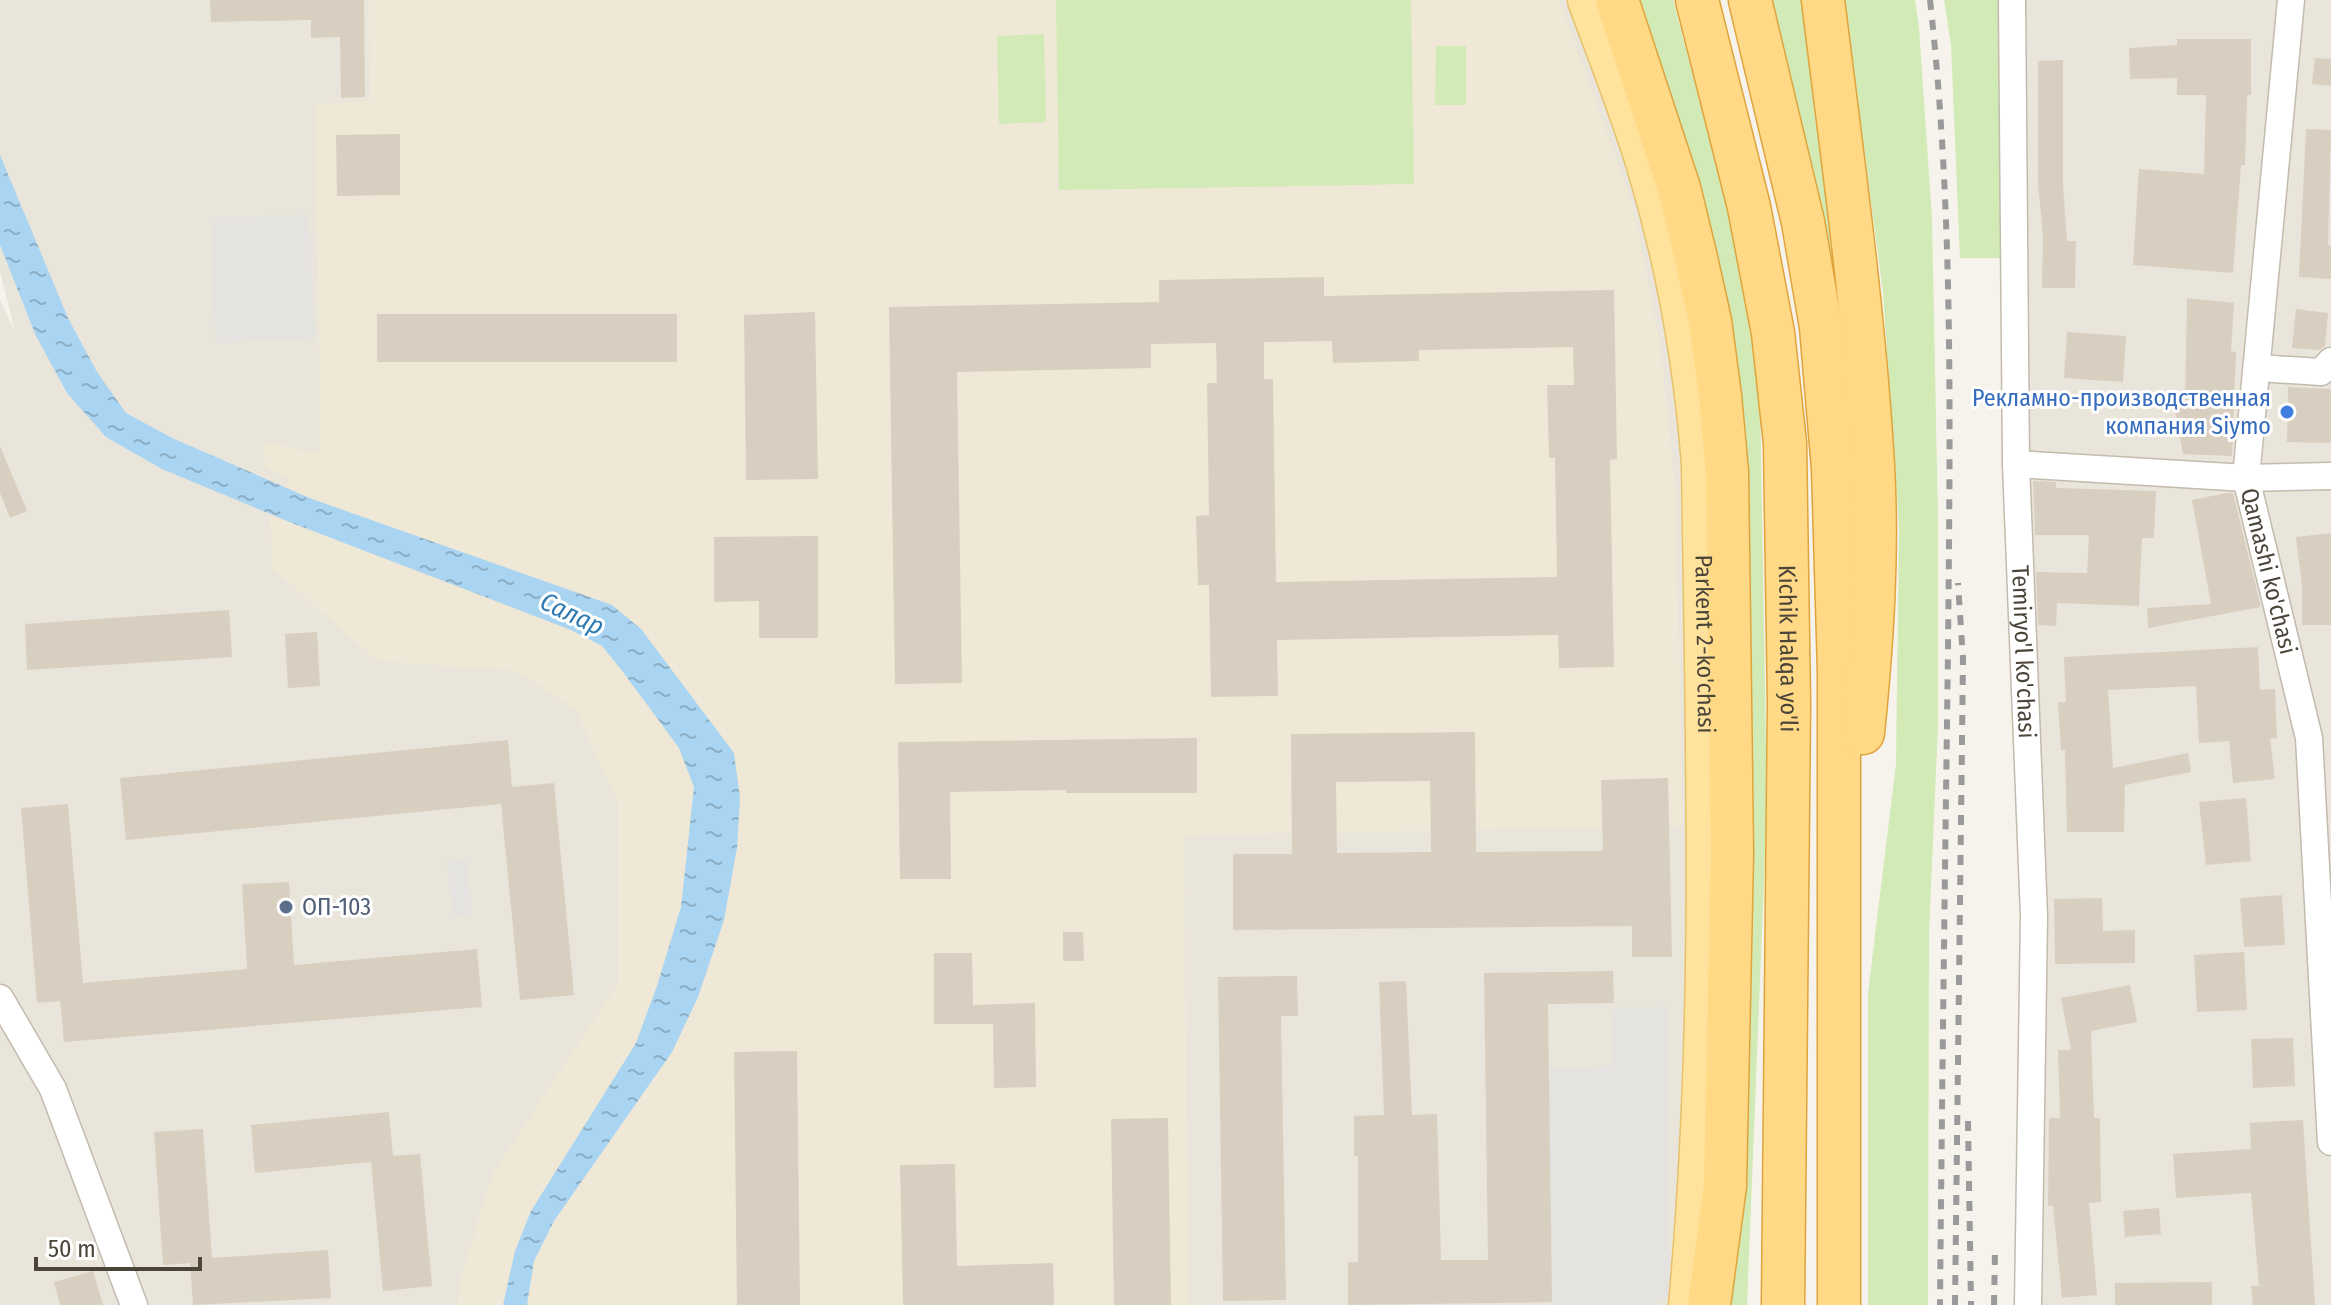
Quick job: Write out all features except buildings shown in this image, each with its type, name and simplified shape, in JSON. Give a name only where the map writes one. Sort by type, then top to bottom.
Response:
[{"type":"highway","points":[[1617,0],[1670,158],[1695,254],[1710,321],[1727,472],[1732,853],[1725,1186],[1709,1305]]},
{"type":"highway","name":"Kichik Halqa yo'li","points":[[1697,0],[1749,207],[1773,333],[1785,443],[1789,704],[1783,1305]]},
{"type":"highway","name":"Kichik Halqa yo'li","points":[[1750,0],[1803,222],[1821,327],[1833,468],[1839,655],[1839,1305]]},
{"type":"highway","points":[[1823,0],[1858,279],[1875,527],[1871,645],[1840,989]]},
{"type":"main road","name":"Parkent 2-ko'chasi","points":[[1588,0],[1628,106],[1662,222],[1688,342],[1702,464],[1706,927],[1699,1197],[1689,1305]]},
{"type":"street","name":"Temiryo'l ko'chasi","points":[[2012,0],[2016,464],[2034,916],[2028,1305]]},
{"type":"street","name":"Qamashi ko'chasi","points":[[2291,0],[2246,478],[2309,738],[2331,1142]]},
{"type":"street","points":[[2257,368],[2321,372],[2331,361]]},
{"type":"street","points":[[2016,464],[2246,478],[2331,476]]},
{"type":"street","points":[[0,998],[53,1089],[134,1305]]},
{"type":"shaded area","points":[[0,0],[1588,0],[1688,342],[1689,1305],[0,1305],[0,300],[15,332],[0,272]]},
{"type":"shaded area","points":[[369,0],[1559,0],[1635,212],[1661,351],[1675,487],[1683,826],[1184,835],[1188,1304],[1208,1305],[457,1305],[462,1273],[493,1173],[618,984],[618,803],[576,710],[517,671],[377,661],[272,568],[270,518],[290,479],[266,467],[263,442],[321,454],[315,104],[370,101]]},
{"type":"shaded area","points":[[2012,0],[2331,0],[2331,1305],[2028,1305]]},
{"type":"shaded area","points":[[309,214],[315,338],[215,343],[210,218]]},
{"type":"shaded area","points":[[467,860],[472,914],[452,916],[447,862]]},
{"type":"shaded area","points":[[1668,1006],[1670,1294],[1655,1305],[1551,1305],[1548,1068],[1613,1066],[1614,1008]]},
{"type":"green space","points":[[1056,0],[1411,0],[1414,184],[1059,190]]},
{"type":"green space","points":[[1638,0],[1673,0],[1747,281],[1760,397],[1767,806],[1747,1305],[1727,1305],[1754,808],[1744,489],[1697,180]]},
{"type":"green space","points":[[1771,0],[1801,0],[1824,129],[1844,306],[1855,527]]},
{"type":"green space","points":[[1844,0],[1915,0],[1932,219],[1938,521],[1938,725],[1929,933],[1928,1305],[1868,1305],[1868,993],[1896,764],[1899,526],[1883,292]]},
{"type":"green space","points":[[1944,0],[2002,0],[2005,258],[1960,258],[1951,45]]},
{"type":"green space","points":[[1044,34],[1046,122],[999,124],[997,36]]},
{"type":"green space","points":[[1436,46],[1466,46],[1466,105],[1435,105]]},
{"type":"water","name":"Салар","points":[[0,155],[68,318],[97,372],[126,413],[172,438],[312,499],[612,605],[641,629],[734,753],[740,798],[737,848],[724,920],[698,997],[672,1052],[554,1221],[534,1261],[527,1305],[503,1305],[515,1251],[531,1211],[636,1043],[681,907],[694,787],[679,748],[602,646],[571,630],[292,523],[162,469],[106,437],[67,393],[36,336],[0,245]]},
{"type":"railway","points":[[1930,0],[1943,162],[1950,405],[1940,1305]]},
{"type":"railway","points":[[1955,1305],[1963,659],[1958,583]]},
{"type":"railway","points":[[1968,1121],[1971,1305]]},
{"type":"railway","points":[[1994,1305],[1995,1251]]},
{"type":"place","name":"Рекламно-производственная компания Siymo","points":[[2287,412]]},
{"type":"place","name":"ОП-103","points":[[286,907]]}]
